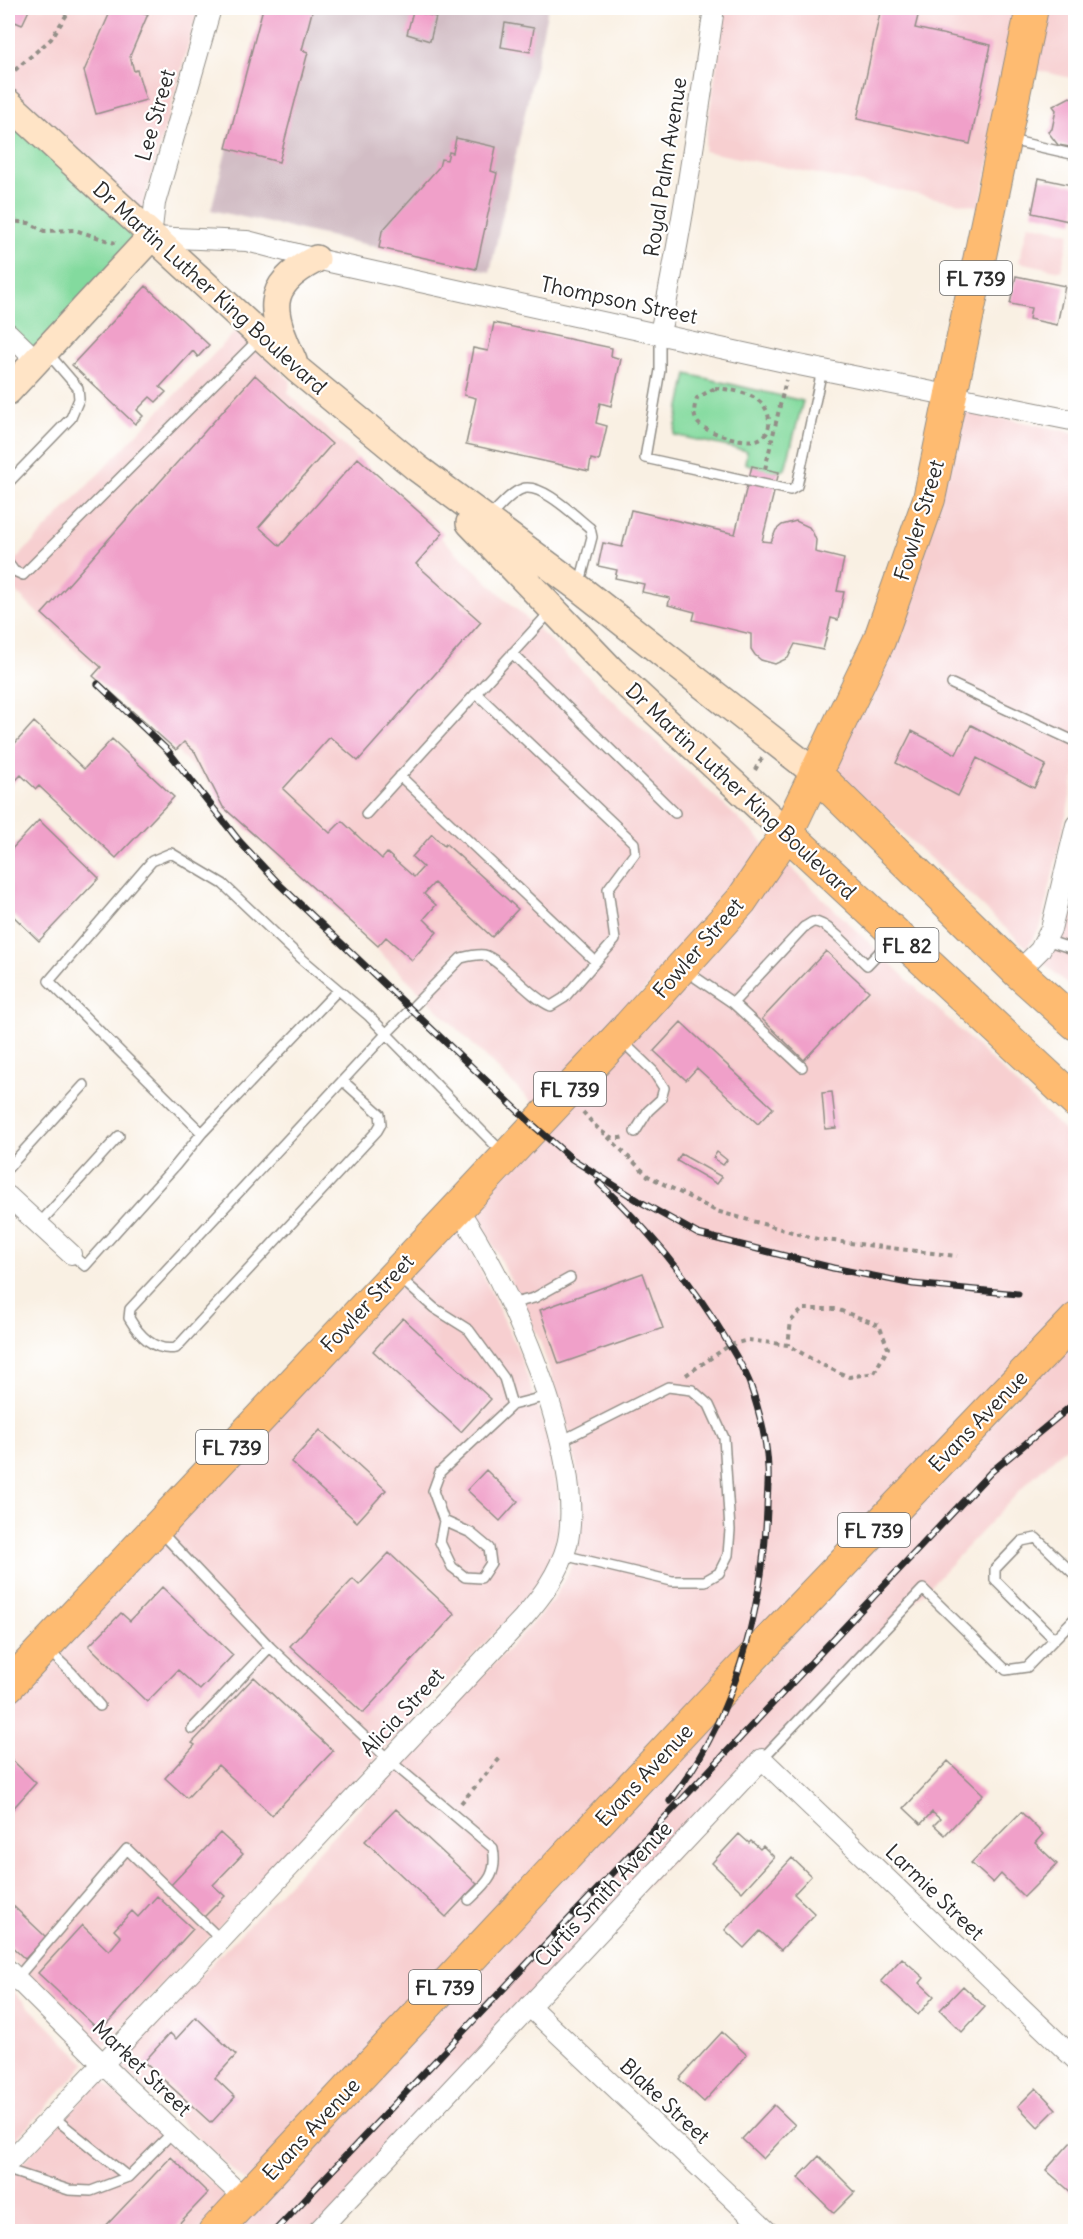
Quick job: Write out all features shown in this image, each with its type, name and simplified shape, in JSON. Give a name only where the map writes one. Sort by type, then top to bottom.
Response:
[{"type":"main road","name":"Fowler Street","points":[[8,1686],[618,1038],[741,901],[787,833],[879,641],[929,499],[1032,8]]},
{"type":"main road","name":"Dr Martin Luther King Boulevard","points":[[8,103],[145,244],[261,337],[417,468],[579,588],[815,773]]},
{"type":"main road","points":[[8,391],[145,244]]},
{"type":"main road","points":[[298,370],[279,330],[276,300],[287,277],[316,259]]},
{"type":"main road","name":"Dr Martin Luther King Boulevard","points":[[417,468],[612,671],[1076,1102]]},
{"type":"main road","points":[[552,609],[564,601],[583,605],[610,624],[711,707],[744,718]]},
{"type":"main road","name":"FL 82","points":[[815,773],[1018,972],[1076,1024]]},
{"type":"main road","name":"Evans Avenue","points":[[214,2232],[736,1675],[1076,1319]]},
{"type":"street","name":"Lee Street","points":[[145,244],[211,8]]},
{"type":"street","name":"Royal Palm Avenue","points":[[660,333],[689,177],[714,8]]},
{"type":"street","name":"Thompson Street","points":[[145,244],[247,241],[316,259],[822,370],[1076,421]]},
{"type":"street","points":[[8,333],[41,355]]},
{"type":"street","points":[[1018,972],[1040,950],[1051,929],[1076,825]]},
{"type":"street","points":[[8,1197],[70,1254]]},
{"type":"street","name":"Alicia Street","points":[[8,2163],[221,1940],[545,1593],[559,1568],[570,1522],[570,1497],[561,1441],[530,1346],[476,1235],[457,1208]]},
{"type":"street","name":"Curtis Smith Avenue","points":[[317,2232],[762,1759]]},
{"type":"street","name":"Larmie Street","points":[[762,1759],[1076,2060]]},
{"type":"street","name":"Market Street","points":[[12,1975],[245,2199]]},
{"type":"street","name":"Blake Street","points":[[530,2006],[768,2232]]},
{"type":"lane","points":[[1005,138],[1076,155]]},
{"type":"lane","points":[[660,333],[660,370],[645,458],[666,463],[790,490],[797,486],[822,370]]},
{"type":"lane","points":[[8,563],[14,571],[23,575],[261,337]]},
{"type":"lane","points":[[8,483],[71,418],[79,399],[78,388],[41,355]]},
{"type":"lane","points":[[486,520],[520,489],[528,488],[547,494],[590,528],[592,537],[579,588]]},
{"type":"lane","points":[[366,814],[552,609]]},
{"type":"lane","points":[[512,653],[675,813]]},
{"type":"lane","points":[[952,684],[1076,742]]},
{"type":"lane","points":[[343,1081],[380,1114],[381,1124],[377,1131],[176,1348],[166,1350],[156,1347],[133,1325],[129,1318],[130,1309],[386,1034],[461,958],[487,955],[540,1001],[551,1006],[564,998],[615,939],[608,889],[635,853],[634,843],[476,693]]},
{"type":"lane","points":[[400,776],[596,962]]},
{"type":"lane","points":[[202,1133],[49,981],[152,861],[171,853],[224,884],[301,958],[386,1034],[506,1156]]},
{"type":"lane","points":[[733,1003],[804,927],[813,922],[832,931],[867,966],[896,935]]},
{"type":"lane","points":[[1046,939],[1076,950]]},
{"type":"lane","points":[[681,968],[733,1003],[802,1067]]},
{"type":"lane","points":[[70,1254],[85,1266],[202,1133],[338,990]]},
{"type":"lane","points":[[618,1038],[652,1071],[664,1088],[661,1099],[648,1111],[635,1132]]},
{"type":"lane","points":[[8,1168],[84,1085]]},
{"type":"lane","points":[[38,1225],[118,1136]]},
{"type":"lane","points":[[395,1274],[434,1308],[469,1330],[504,1378],[512,1405]]},
{"type":"lane","points":[[510,1305],[534,1298],[570,1278]]},
{"type":"lane","points":[[561,1441],[668,1387],[692,1390],[709,1405],[724,1438],[730,1530],[728,1555],[719,1573],[705,1581],[672,1581],[563,1555]]},
{"type":"lane","points":[[444,1521],[471,1533],[489,1548],[490,1563],[481,1578],[465,1578],[452,1567],[440,1542],[444,1521],[433,1491],[440,1472],[512,1405],[547,1396]]},
{"type":"lane","points":[[157,1527],[270,1647],[389,1760],[493,1848],[496,1862],[490,1880],[469,1900]]},
{"type":"lane","points":[[1076,1576],[1036,1538],[1022,1541],[995,1569],[995,1580],[1054,1639],[1076,1617]]},
{"type":"lane","name":"Curtis Smith Avenue","points":[[762,1759],[923,1589],[1006,1670],[1027,1666],[1054,1639]]},
{"type":"lane","points":[[44,1647],[71,1672],[100,1706]]},
{"type":"lane","points":[[192,1729],[270,1647]]},
{"type":"lane","points":[[12,1975],[45,1947],[127,1850],[221,1940]]},
{"type":"lane","points":[[52,2116],[128,2176]]},
{"type":"lane","points":[[8,2170],[69,2190],[91,2191],[128,2176],[173,2132]]},
{"type":"path","points":[[8,76],[51,39],[71,8]]},
{"type":"path","points":[[8,221],[29,223],[44,231],[75,230],[145,244]]},
{"type":"path","points":[[765,469],[787,376]]},
{"type":"path","points":[[715,388],[752,395],[765,409],[769,427],[768,432],[762,438],[753,441],[721,435],[699,425],[694,417],[697,398],[715,388]]},
{"type":"path","points":[[769,427],[775,428]]},
{"type":"path","points":[[566,1093],[648,1176],[716,1211],[817,1239],[957,1256]]},
{"type":"path","points":[[608,1137],[620,1139],[635,1132]]},
{"type":"path","points":[[668,1387],[729,1345],[748,1340],[788,1345],[820,1364],[849,1377],[874,1373],[888,1348],[879,1325],[836,1309],[804,1309],[791,1321],[788,1345]]},
{"type":"path","points":[[452,1813],[501,1757]]},
{"type":"shaded area","points":[[8,8],[199,8],[144,201],[143,213],[8,87]]},
{"type":"shaded area","points":[[263,8],[548,8],[490,272],[211,210]]},
{"type":"shaded area","points":[[725,8],[1021,8],[980,207],[704,151]]},
{"type":"shaded area","points":[[1044,8],[1075,8],[1075,79],[1032,69]]},
{"type":"shaded area","points":[[1028,224],[1070,233],[1061,271],[1019,262]]},
{"type":"shaded area","points":[[237,330],[291,381],[288,393],[766,845],[733,894],[537,1108],[8,584],[8,568]]},
{"type":"shaded area","points":[[964,410],[1075,433],[1075,776],[1041,926],[1027,948],[830,766],[950,454]]},
{"type":"shaded area","points":[[782,859],[1075,1141],[1075,1305],[246,2183],[117,2062],[530,1626],[553,1599],[569,1572],[578,1546],[581,1521],[581,1494],[571,1437],[540,1341],[486,1230],[471,1208]]},
{"type":"shaded area","points":[[1075,872],[1075,992],[1043,962],[1062,930]]},
{"type":"shaded area","points":[[455,1225],[467,1241],[519,1352],[550,1444],[559,1499],[559,1523],[549,1564],[536,1587],[515,1611],[102,2048],[8,1955],[8,1701]]},
{"type":"shaded area","points":[[1075,1333],[1075,1439],[1030,1480],[322,2231],[229,2232]]},
{"type":"shaded area","points":[[8,1986],[86,2064],[8,2148]]},
{"type":"shaded area","points":[[101,2079],[230,2200],[200,2231],[8,2232],[8,2178]]},
{"type":"green space","points":[[8,103],[152,237],[35,359],[8,334]]},
{"type":"green space","points":[[687,374],[803,401],[785,469],[776,472],[760,469],[745,463],[747,451],[674,435]]},
{"type":"building","points":[[8,8],[30,8],[22,25],[8,19]]},
{"type":"building","points":[[112,8],[126,8],[148,14],[130,56],[146,100],[96,114],[84,71]]},
{"type":"building","points":[[263,8],[313,8],[302,50],[308,52],[279,162],[226,148]]},
{"type":"building","points":[[881,8],[920,8],[915,28],[991,45],[970,144],[857,119]]},
{"type":"building","points":[[413,11],[436,17],[430,41],[407,34]]},
{"type":"building","points":[[505,23],[534,28],[530,52],[501,47]]},
{"type":"building","points":[[1070,97],[1076,101],[1076,148],[1058,145],[1048,132],[1052,129],[1056,110],[1053,106]]},
{"type":"building","points":[[456,138],[496,147],[491,171],[497,173],[476,269],[379,248],[382,231],[439,167],[441,159],[447,160],[449,152],[453,153]]},
{"type":"building","points":[[1039,178],[1076,186],[1076,209],[1073,222],[1032,213]]},
{"type":"building","points":[[1016,276],[1065,286],[1057,325],[1029,319],[1031,308],[1010,304]]},
{"type":"building","points":[[146,286],[209,345],[198,357],[193,351],[160,387],[166,392],[156,402],[150,397],[137,410],[143,416],[135,424],[72,365]]},
{"type":"building","points":[[494,323],[612,348],[611,356],[621,359],[611,406],[600,403],[596,423],[607,426],[599,461],[591,459],[589,471],[466,444],[476,398],[464,395],[473,348],[488,351]]},
{"type":"building","points":[[255,375],[332,444],[259,527],[280,546],[358,458],[443,533],[416,564],[481,622],[358,761],[330,737],[283,789],[330,833],[342,821],[382,859],[387,853],[414,877],[423,867],[412,857],[432,834],[518,909],[492,937],[434,883],[424,894],[436,905],[424,919],[437,932],[412,960],[386,937],[378,946],[223,807],[195,752],[184,742],[176,750],[93,676],[101,667],[42,614]]},
{"type":"building","points":[[752,466],[779,472],[762,541],[771,542],[776,530],[782,525],[796,521],[809,527],[813,533],[816,540],[815,552],[844,559],[837,591],[844,592],[838,620],[831,618],[823,650],[795,644],[788,658],[775,664],[761,660],[755,655],[751,649],[751,634],[693,620],[695,612],[668,605],[670,598],[642,592],[644,584],[615,578],[617,570],[598,566],[603,543],[622,547],[631,510],[735,534]]},
{"type":"building","points":[[34,722],[84,769],[112,739],[174,797],[116,858],[39,786],[36,789],[21,775],[9,787],[8,751]]},
{"type":"building","points":[[971,725],[1046,765],[1034,788],[977,758],[958,796],[896,763],[912,731],[956,754]]},
{"type":"building","points":[[39,820],[99,878],[39,941],[8,911],[8,853]]},
{"type":"building","points":[[826,951],[869,991],[804,1060],[762,1019]]},
{"type":"building","points":[[681,1022],[773,1108],[758,1124],[697,1068],[686,1080],[654,1051]]},
{"type":"building","points":[[832,1092],[836,1128],[825,1129],[822,1093]]},
{"type":"building","points":[[717,1152],[727,1160],[723,1165],[713,1158]]},
{"type":"building","points":[[681,1154],[722,1177],[717,1184],[677,1161]]},
{"type":"building","points":[[643,1273],[663,1328],[559,1364],[540,1310]]},
{"type":"building","points":[[403,1318],[491,1399],[461,1432],[373,1351]]},
{"type":"building","points":[[320,1430],[386,1490],[357,1522],[291,1462]]},
{"type":"building","points":[[486,1470],[518,1501],[500,1521],[467,1490]]},
{"type":"building","points":[[389,1553],[455,1614],[363,1713],[290,1646],[353,1579],[359,1585]]},
{"type":"building","points":[[162,1587],[233,1655],[200,1690],[178,1670],[147,1702],[89,1646],[121,1613],[130,1621]]},
{"type":"building","points":[[254,1677],[333,1751],[272,1815],[218,1765],[187,1798],[165,1778],[195,1745],[192,1743]]},
{"type":"building","points":[[8,1756],[36,1783],[8,1814]]},
{"type":"building","points":[[948,1761],[983,1794],[945,1835],[934,1825],[940,1819],[932,1812],[921,1824],[904,1808]]},
{"type":"building","points":[[396,1809],[477,1884],[446,1917],[365,1841]]},
{"type":"building","points":[[1021,1812],[1043,1834],[1035,1843],[1057,1864],[1024,1897],[1001,1874],[993,1883],[971,1863]]},
{"type":"building","points":[[220,1833],[243,1854],[213,1885],[225,1896],[204,1917],[170,1886]]},
{"type":"building","points":[[739,1834],[760,1849],[763,1846],[774,1857],[742,1892],[712,1863]]},
{"type":"building","points":[[792,1858],[811,1876],[794,1894],[815,1914],[781,1950],[760,1931],[744,1948],[725,1930]]},
{"type":"building","points":[[157,1896],[193,1929],[100,2031],[38,1973],[82,1925],[109,1951],[121,1937],[114,1930],[132,1911],[138,1917]]},
{"type":"building","points":[[8,1901],[46,1937],[25,1959],[8,1943]]},
{"type":"building","points":[[902,1958],[924,1978],[920,1983],[934,1996],[918,2015],[881,1981]]},
{"type":"building","points":[[963,1986],[985,2007],[962,2032],[940,2010]]},
{"type":"building","points":[[196,2017],[236,2055],[215,2078],[235,2097],[211,2123],[144,2062],[170,2033],[176,2039]]},
{"type":"building","points":[[722,2032],[747,2055],[704,2102],[679,2079]]},
{"type":"building","points":[[1036,2088],[1056,2109],[1038,2127],[1018,2106]]},
{"type":"building","points":[[774,2105],[795,2125],[763,2159],[742,2139]]},
{"type":"building","points":[[1071,2142],[1076,2146],[1074,2195],[1046,2170]]},
{"type":"building","points":[[819,2156],[855,2192],[834,2213],[798,2178]]},
{"type":"building","points":[[171,2157],[208,2193],[171,2232],[100,2232]]},
{"type":"railway","points":[[98,684],[168,751],[240,842],[280,885],[534,1126],[572,1159],[639,1201],[698,1234],[833,1268],[913,1284],[1018,1294]]},
{"type":"railway","points":[[599,1183],[667,1255],[724,1336],[750,1384],[766,1447],[768,1483],[764,1547],[759,1586],[741,1662],[712,1735],[670,1801]]},
{"type":"railway","points":[[274,2232],[991,1472],[1076,1402]]}]
